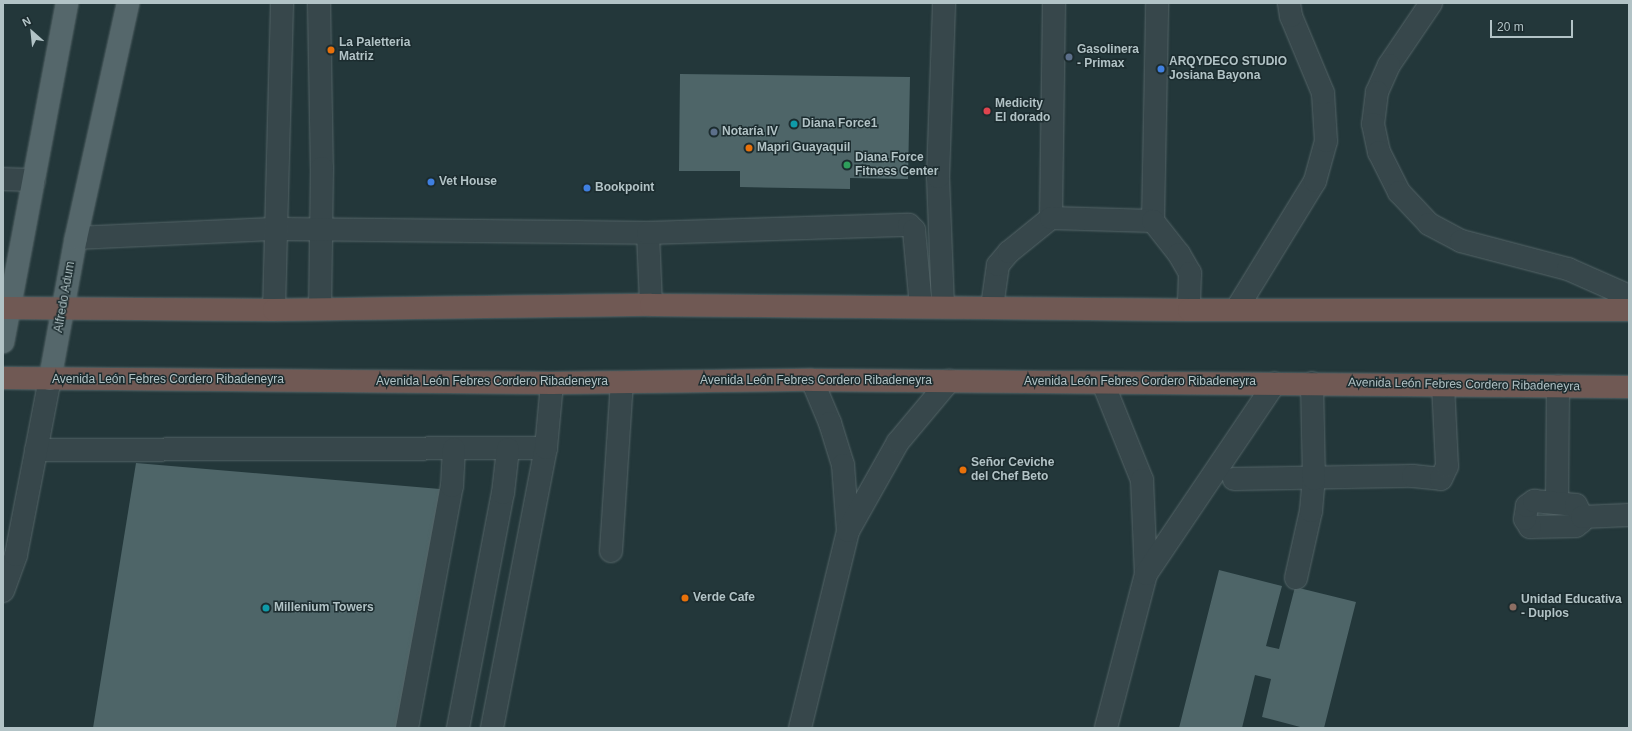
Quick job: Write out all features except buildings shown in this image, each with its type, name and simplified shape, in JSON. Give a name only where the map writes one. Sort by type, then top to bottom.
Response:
[{"type":"highway","points":[[6,308],[274,310],[651,305],[1189,310],[1629,310]]},
{"type":"highway","name":"Avenida León Febres Cordero Ribadeneyra","points":[[3,378],[552,383],[812,380],[1443,384],[1629,387]]},
{"type":"main road","points":[[3,342],[6,308],[34,180],[67,3]]},
{"type":"main road","name":"Alfredo Adum","points":[[50,379],[76,238],[128,3]]},
{"type":"street","points":[[274,310],[278,229],[282,3]]},
{"type":"street","points":[[319,3],[322,230],[320,309]]},
{"type":"street","points":[[943,307],[938,177],[944,3]]},
{"type":"street","points":[[1051,218],[1054,3]]},
{"type":"street","points":[[1157,3],[1154,221],[1179,254],[1190,273],[1189,310]]},
{"type":"street","points":[[1236,310],[1315,181],[1326,141],[1323,93],[1291,16],[1289,3]]},
{"type":"street","points":[[1431,3],[1389,65],[1377,92],[1373,124],[1380,152],[1399,192],[1429,224],[1461,241],[1568,269],[1629,296]]},
{"type":"street","points":[[3,179],[34,180]]},
{"type":"street","points":[[992,307],[998,265],[1009,252],[1051,218],[1154,221]]},
{"type":"street","points":[[76,238],[278,229],[648,233],[908,224],[914,230],[921,307]]},
{"type":"street","points":[[648,233],[651,305]]},
{"type":"street","name":"Alfredo Adum","points":[[3,591],[10,555],[36,450],[50,379]]},
{"type":"street","points":[[812,380],[830,423],[843,465],[848,531]]},
{"type":"street","points":[[800,728],[848,531],[898,442],[949,381]]},
{"type":"street","points":[[611,550],[622,382]]},
{"type":"street","points":[[492,728],[546,448],[552,383]]},
{"type":"street","points":[[1103,383],[1142,480],[1146,574],[1106,728]]},
{"type":"street","points":[[1146,574],[1274,383]]},
{"type":"street","points":[[1296,578],[1311,511],[1314,479],[1312,383]]},
{"type":"street","points":[[1234,478],[1314,479],[1413,476],[1441,478],[1447,466],[1443,384]]},
{"type":"street","points":[[1557,502],[1558,386]]},
{"type":"street","points":[[36,450],[546,448]]},
{"type":"street","points":[[407,728],[452,486],[454,449]]},
{"type":"street","points":[[458,728],[503,493],[508,449]]},
{"type":"street","points":[[1557,502],[1576,505],[1582,517],[1581,522],[1576,526],[1530,526],[1527,523],[1526,506],[1530,503],[1557,502]]},
{"type":"street","points":[[1582,517],[1629,515]]},
{"type":"place","name":"La Paletteria Matriz","points":[[331,50]]},
{"type":"place","name":"Gasolinera - Primax","points":[[1069,57]]},
{"type":"place","name":"ARQYDECO STUDIO Josiana Bayona","points":[[1161,69]]},
{"type":"place","name":"Medicity El dorado","points":[[987,111]]},
{"type":"place","name":"Diana Force1","points":[[794,124]]},
{"type":"place","name":"Notaría IV","points":[[714,132]]},
{"type":"place","name":"Mapri Guayaquil","points":[[749,148]]},
{"type":"place","name":"Diana Force Fitness Center","points":[[847,165]]},
{"type":"place","name":"Vet House","points":[[431,182]]},
{"type":"place","name":"Bookpoint","points":[[587,188]]},
{"type":"place","name":"Señor Ceviche del Chef Beto","points":[[963,470]]},
{"type":"place","name":"Verde Cafe","points":[[685,598]]},
{"type":"place","name":"Unidad Educativa - Duplos","points":[[1513,607]]},
{"type":"place","name":"Millenium Towers","points":[[266,608]]}]
